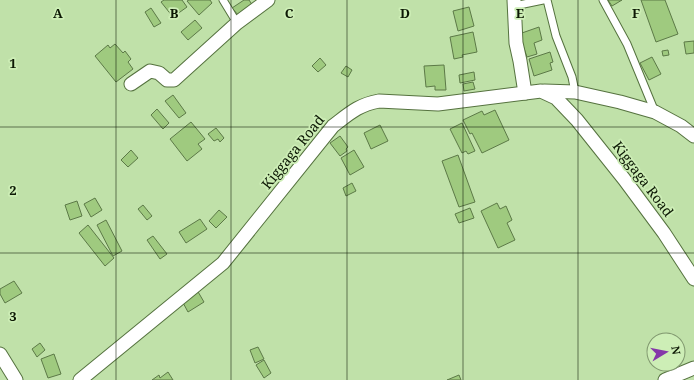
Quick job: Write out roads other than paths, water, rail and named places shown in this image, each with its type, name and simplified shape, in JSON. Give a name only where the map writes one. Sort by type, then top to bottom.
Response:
[{"type":"street","points":[[131,84],[150,70],[159,73],[167,80],[174,80],[237,23],[268,0]]},
{"type":"street","points":[[514,3],[516,43],[525,93]]},
{"type":"street","points":[[541,91],[575,92],[620,102],[655,112],[681,126],[694,136]]},
{"type":"street","name":"Kiggaga Road","points":[[80,380],[223,263],[334,126],[355,109],[379,101],[438,104],[541,91],[556,98],[577,120],[664,233],[694,279]]},
{"type":"street","points":[[0,354],[16,380]]},
{"type":"street","points":[[665,380],[694,368]]},
{"type":"lane","points":[[223,0],[237,23]]},
{"type":"lane","points":[[514,3],[543,0]]},
{"type":"lane","points":[[547,0],[556,36],[572,77],[575,92]]},
{"type":"lane","points":[[603,0],[627,44],[655,112]]}]
